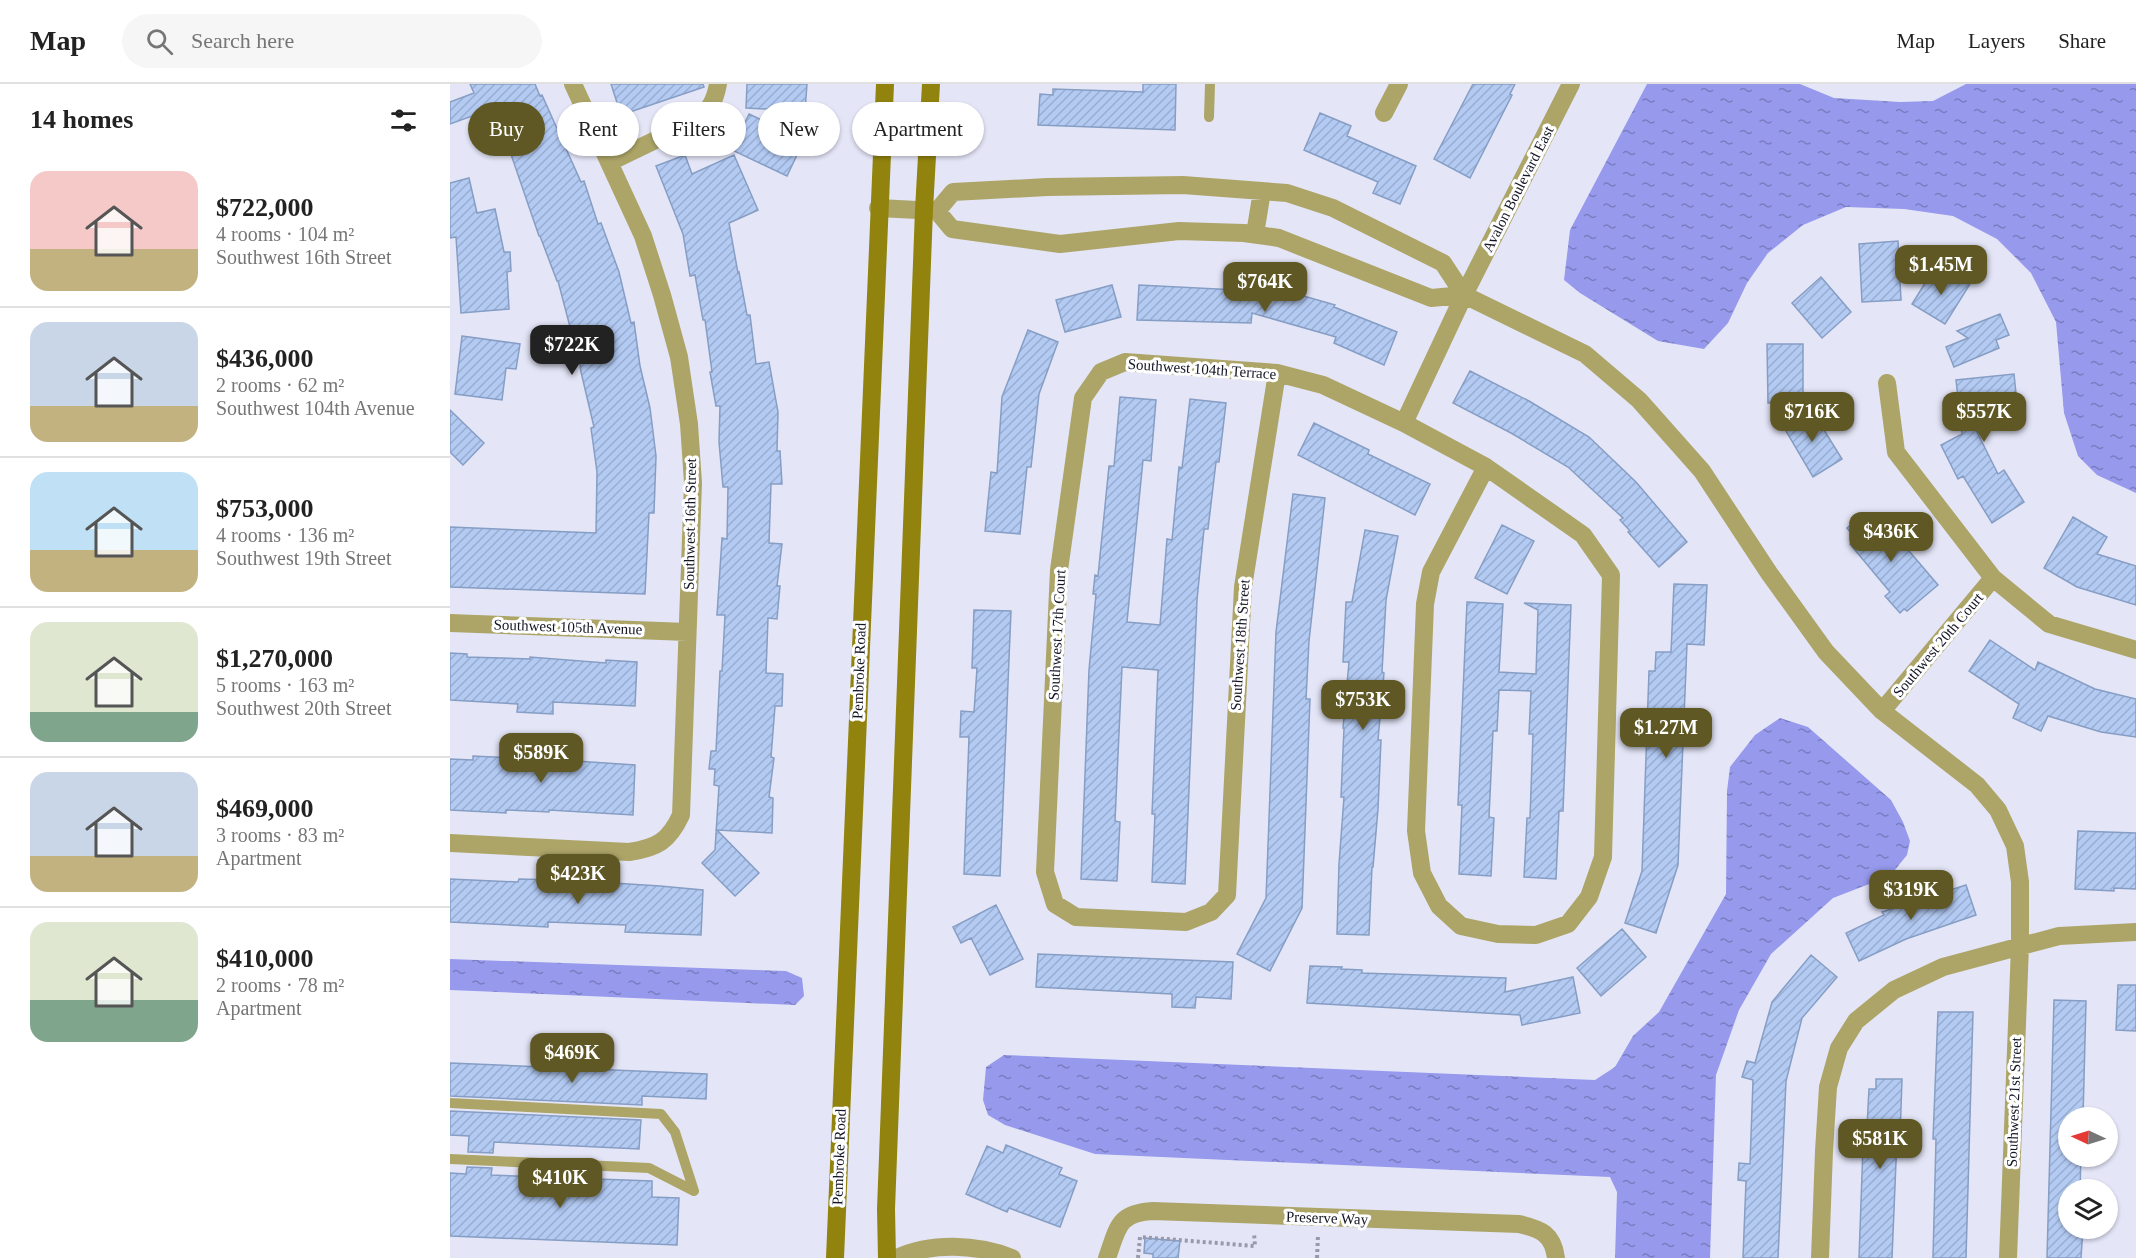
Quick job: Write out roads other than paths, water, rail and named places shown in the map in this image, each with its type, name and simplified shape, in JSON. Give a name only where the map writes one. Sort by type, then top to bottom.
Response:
[{"type":"main road","name":"Pembroke Road","points":[[835,1258],[885,84]]},
{"type":"main road","points":[[887,1258],[886,1209],[931,210],[931,84]]},
{"type":"street","name":"Southwest 16th Street","points":[[450,843],[629,852],[652,849],[668,837],[681,815],[693,483],[689,424],[679,357],[662,295],[642,236],[573,84]]},
{"type":"street","points":[[610,162],[697,120],[708,111],[716,99],[718,84]]},
{"type":"street","points":[[1384,113],[1399,84]]},
{"type":"street","name":"Avalon Boulevard East","points":[[1464,295],[1572,84]]},
{"type":"street","points":[[931,210],[953,192],[1047,187],[1183,185],[1287,194],[1333,208],[1443,263],[1464,295]]},
{"type":"street","points":[[1254,234],[1262,191]]},
{"type":"street","points":[[878,208],[931,210],[952,229],[1060,244],[1179,231],[1254,234],[1279,238],[1431,298],[1464,295]]},
{"type":"street","points":[[1404,423],[1464,295]]},
{"type":"street","name":"Southwest 21st Street","points":[[1464,295],[1584,354],[1639,400],[1702,471],[1768,573],[1827,652],[1882,711],[1977,785],[1998,810],[2015,846],[2020,882],[2020,946],[2007,1258]]},
{"type":"street","name":"Southwest 104th Terrace","points":[[1101,372],[1125,362],[1277,373],[1323,386],[1404,423],[1486,467],[1584,535],[1611,575],[1603,857],[1589,897],[1568,924],[1536,935],[1498,934],[1461,926],[1439,906],[1422,873],[1416,831],[1425,604],[1431,572],[1486,467]]},
{"type":"street","name":"Southwest 17th Court","points":[[1101,372],[1083,399],[1059,570],[1045,872],[1055,904],[1076,918],[1186,922],[1211,912]]},
{"type":"street","name":"Southwest 18th Street","points":[[1211,912],[1227,896],[1243,587],[1277,373]]},
{"type":"street","points":[[1887,383],[1896,452],[1993,578],[2049,624],[2136,650]]},
{"type":"street","name":"Southwest 20th Court","points":[[1882,711],[1993,578]]},
{"type":"street","name":"Southwest 105th Avenue","points":[[450,623],[687,632]]},
{"type":"street","points":[[1820,1258],[1828,1087],[1839,1048],[1856,1021],[1894,990],[1943,967],[2059,936],[2136,932]]},
{"type":"street","name":"Preserve Way","points":[[1107,1258],[1122,1221],[1135,1212],[1519,1224],[1534,1227],[1546,1233],[1555,1247],[1556,1258]]},
{"type":"street","points":[[897,1258],[923,1249],[949,1247],[978,1249],[1012,1258]]},
{"type":"lane","points":[[1209,117],[1210,84]]},
{"type":"lane","points":[[450,1103],[661,1114],[675,1132],[694,1191],[649,1168],[450,1159]]},
{"type":"water","points":[[1647,84],[1800,84],[1834,98],[1900,102],[1933,101],[1966,84],[2136,84],[2136,493],[2097,475],[2078,456],[2064,413],[2056,322],[2031,273],[1997,239],[1953,216],[1904,209],[1846,207],[1803,225],[1768,253],[1747,283],[1728,323],[1704,349],[1658,341],[1580,293],[1564,280],[1570,230]]},
{"type":"water","points":[[1780,718],[1808,727],[1891,800],[1910,841],[1907,855],[1890,876],[1833,898],[1771,954],[1739,1010],[1716,1075],[1710,1258],[1615,1258],[1617,1192],[1610,1177],[1095,1154],[1005,1125],[988,1115],[983,1100],[986,1067],[1004,1055],[1595,1080],[1615,1067],[1633,1036],[1659,1012],[1726,894],[1727,791],[1730,767],[1755,735]]},
{"type":"water","points":[[450,959],[786,971],[802,978],[804,996],[795,1005],[450,990]]}]
